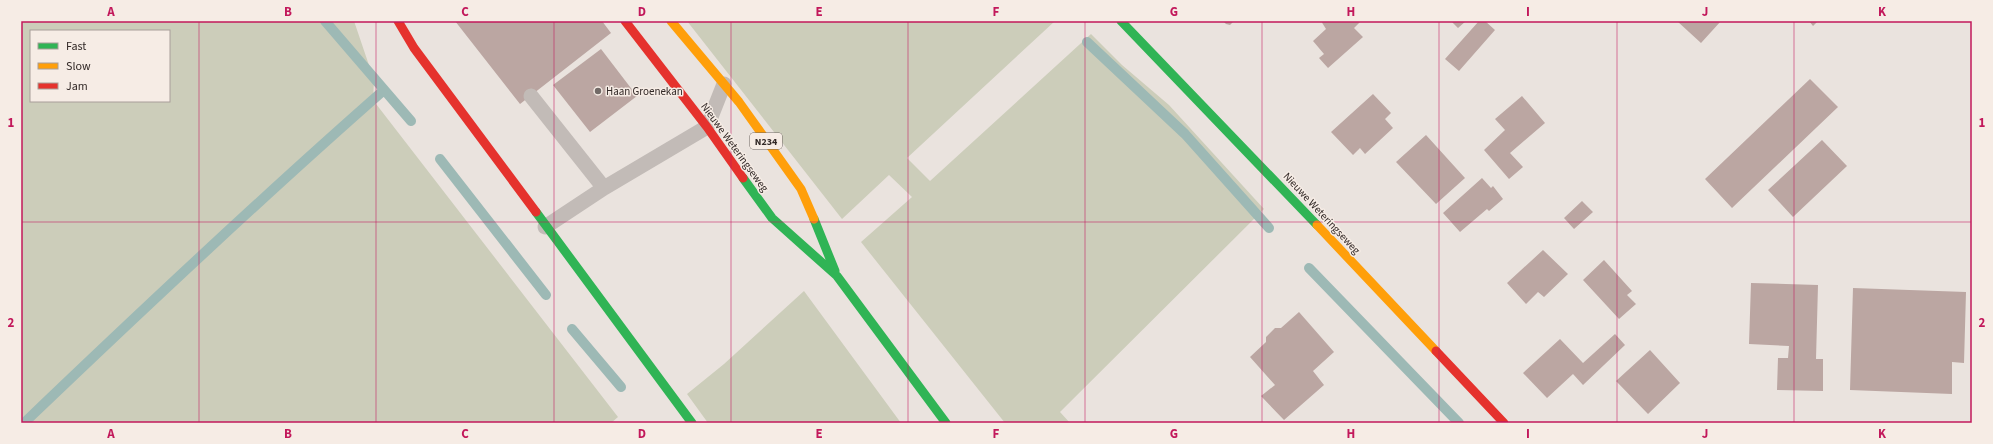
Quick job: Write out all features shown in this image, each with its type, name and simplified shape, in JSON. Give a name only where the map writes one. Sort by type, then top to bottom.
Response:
[{"type":"street","points":[[398,21],[414,48],[545,227],[646,359],[692,423]]},
{"type":"street","name":"Nieuwe Weteringseweg","points":[[625,21],[707,126],[772,218],[837,276],[946,423]]},
{"type":"street","name":"Nieuwe Weteringseweg","points":[[671,21],[739,102],[801,189],[837,276]]},
{"type":"street","name":"Nieuwe Weteringseweg","points":[[1121,21],[1199,101],[1504,423]]},
{"type":"lane","points":[[545,227],[604,188],[707,126],[724,84]]},
{"type":"lane","points":[[531,96],[604,188]]},
{"type":"green space","points":[[21,21],[354,21],[374,80],[373,100],[618,417],[611,423],[21,423]]},
{"type":"green space","points":[[687,21],[1055,21],[907,158],[930,181],[1091,34],[1122,65],[1169,105],[1264,209],[1060,412],[1070,423],[1005,423],[861,242],[912,197],[889,175],[842,219]]},
{"type":"green space","points":[[804,291],[901,423],[708,423],[687,394],[724,364]]},
{"type":"building","points":[[455,21],[602,21],[611,33],[520,104]]},
{"type":"building","points":[[1223,21],[1234,21],[1230,25]]},
{"type":"building","points":[[1321,21],[1361,21],[1354,28],[1363,37],[1328,68],[1319,58],[1324,54],[1313,41],[1326,29]]},
{"type":"building","points":[[1451,21],[1466,21],[1458,28]]},
{"type":"building","points":[[1479,21],[1485,21],[1495,30],[1459,71],[1445,59]]},
{"type":"building","points":[[1677,21],[1721,21],[1701,43]]},
{"type":"building","points":[[1809,21],[1818,21],[1813,26]]},
{"type":"building","points":[[601,49],[637,96],[590,132],[553,85]]},
{"type":"building","points":[[1810,79],[1838,107],[1732,208],[1705,179]]},
{"type":"building","points":[[1373,94],[1391,113],[1385,119],[1393,128],[1365,154],[1360,148],[1353,155],[1331,132]]},
{"type":"building","points":[[1522,96],[1545,123],[1510,153],[1523,167],[1509,179],[1484,150],[1505,130],[1495,119]]},
{"type":"building","points":[[1426,135],[1465,178],[1436,204],[1396,162]]},
{"type":"building","points":[[1822,140],[1847,166],[1793,217],[1768,190]]},
{"type":"building","points":[[1482,178],[1491,188],[1493,186],[1503,199],[1489,211],[1487,209],[1460,232],[1443,213]]},
{"type":"building","points":[[1582,201],[1593,212],[1574,229],[1564,218]]},
{"type":"building","points":[[1543,250],[1568,274],[1544,297],[1538,292],[1526,304],[1507,283]]},
{"type":"building","points":[[1604,260],[1632,291],[1627,295],[1636,304],[1619,319],[1583,280]]},
{"type":"building","points":[[1751,283],[1818,285],[1816,359],[1823,359],[1823,391],[1777,390],[1778,358],[1788,358],[1789,346],[1749,344]]},
{"type":"building","points":[[1853,288],[1966,292],[1964,363],[1952,362],[1952,394],[1850,390]]},
{"type":"building","points":[[1299,312],[1334,352],[1313,371],[1324,385],[1284,420],[1261,396],[1275,385],[1250,357],[1266,342],[1266,337],[1275,328],[1281,328]]},
{"type":"building","points":[[1615,334],[1625,345],[1583,385],[1573,374],[1547,398],[1523,373],[1560,339],[1583,363]]},
{"type":"building","points":[[1650,350],[1680,383],[1648,414],[1616,381]]},
{"type":"waterway","points":[[325,21],[411,121]]},
{"type":"waterway","points":[[1087,42],[1185,134],[1269,228]]},
{"type":"waterway","points":[[24,423],[202,255],[384,90]]},
{"type":"waterway","points":[[440,159],[546,295]]},
{"type":"waterway","points":[[1309,268],[1459,423]]},
{"type":"waterway","points":[[572,329],[621,387]]},
{"type":"traffic: fast","points":[[1121,21],[1317,225]]},
{"type":"traffic: fast","points":[[743,178],[772,218],[837,276],[946,423]]},
{"type":"traffic: fast","points":[[536,212],[692,423]]},
{"type":"traffic: fast","points":[[814,219],[835,271]]},
{"type":"traffic: slow","points":[[671,21],[739,102],[801,189],[814,219]]},
{"type":"traffic: slow","points":[[1317,225],[1436,351]]},
{"type":"traffic: jam","points":[[398,21],[414,48],[536,212]]},
{"type":"traffic: jam","points":[[625,21],[707,127],[743,178]]},
{"type":"traffic: jam","points":[[1436,351],[1504,423]]},
{"type":"place","name":"Haan Groenekan","points":[[598,91]]}]
